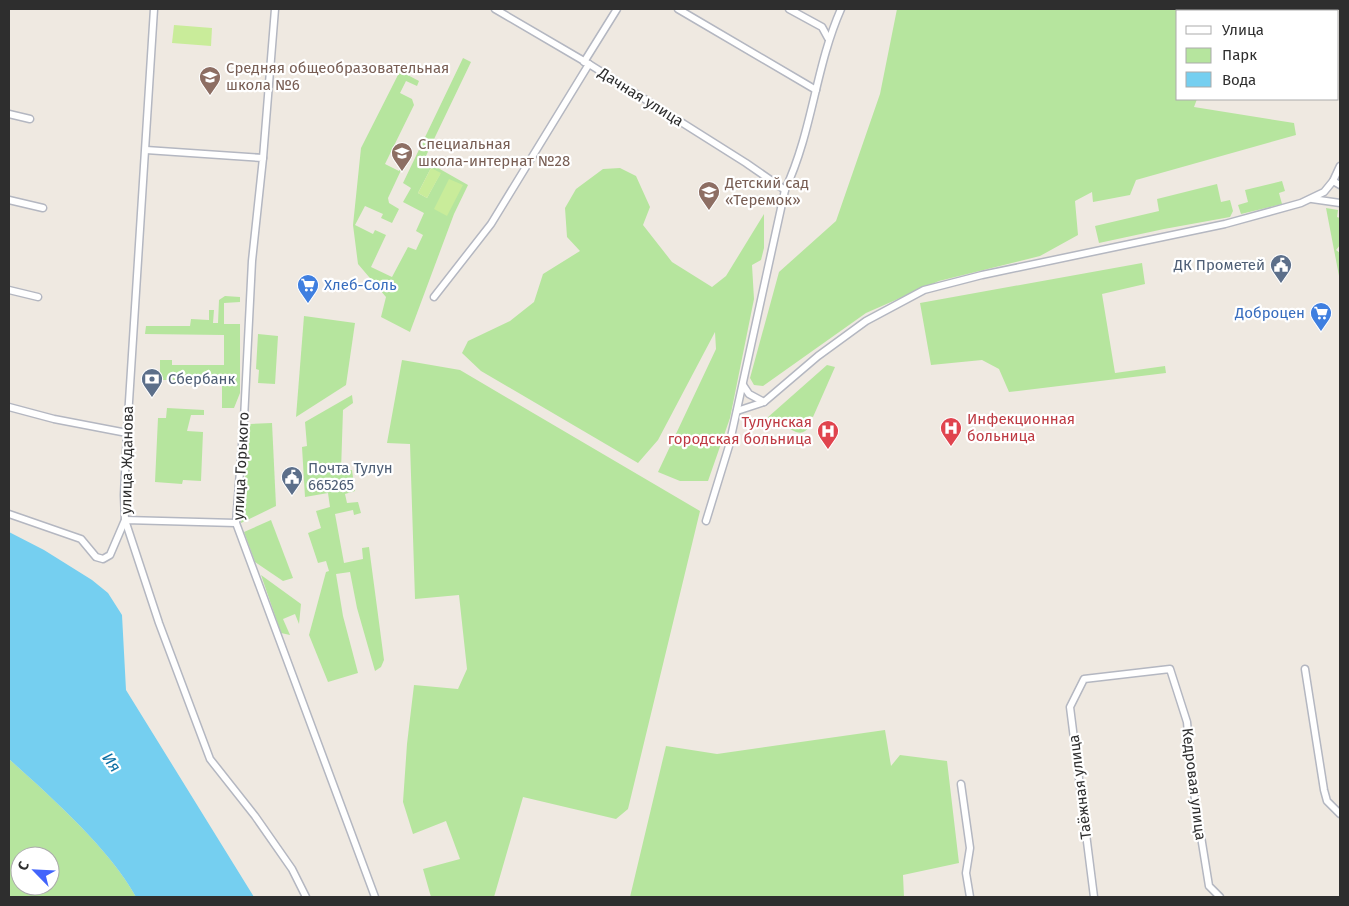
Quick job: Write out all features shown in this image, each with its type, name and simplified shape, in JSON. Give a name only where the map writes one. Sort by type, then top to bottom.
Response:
[{"type":"street","name":"улица Жданова","points":[[154,9],[127,433],[124,495],[125,520],[159,623],[210,759],[259,822],[292,870],[306,897]]},
{"type":"street","name":"улица Горького","points":[[275,9],[252,261],[244,419],[236,523],[375,897]]},
{"type":"street","name":"Дачная улица","points":[[494,9],[587,63],[746,163],[785,190]]},
{"type":"street","points":[[434,297],[491,224],[617,9]]},
{"type":"street","points":[[678,9],[816,90]]},
{"type":"street","points":[[790,9],[822,27],[828,38]]},
{"type":"street","points":[[706,521],[729,446],[785,190],[801,152],[828,38],[841,9]]},
{"type":"street","points":[[9,114],[30,119]]},
{"type":"street","points":[[146,150],[262,158]]},
{"type":"street","points":[[737,411],[764,402],[818,356],[866,321],[924,290],[982,275],[1225,224],[1312,199],[1324,192],[1333,181],[1340,166]]},
{"type":"street","points":[[1333,181],[1340,185]]},
{"type":"street","points":[[1312,199],[1340,203]]},
{"type":"street","points":[[9,200],[43,208]]},
{"type":"street","points":[[9,290],[38,297]]},
{"type":"street","points":[[743,385],[749,394],[764,402]]},
{"type":"street","points":[[9,407],[54,419],[127,433]]},
{"type":"street","points":[[9,514],[81,539],[96,557],[103,559],[110,555],[125,520],[236,523]]},
{"type":"street","name":"Таёжная улица","points":[[1094,897],[1070,706],[1084,679],[1170,669]]},
{"type":"street","name":"Кедровая улица","points":[[1170,669],[1187,722],[1193,787],[1210,886],[1220,897]]},
{"type":"street","points":[[1304,669],[1324,790],[1327,801],[1333,810],[1340,814]]},
{"type":"street","points":[[961,784],[970,848],[966,873],[970,897]]},
{"type":"green space","points":[[897,9],[1231,9],[1176,10],[1176,100],[1197,100],[1194,107],[1294,123],[1296,135],[1136,180],[1130,195],[1093,202],[1092,192],[1075,201],[1078,235],[1040,256],[939,281],[866,313],[763,386],[754,385],[750,378],[779,272],[836,221],[880,94]]},
{"type":"green space","points":[[174,25],[212,28],[211,46],[172,43]]},
{"type":"green space","name":"Специальная школа-интернат №28","points":[[463,58],[471,62],[424,160],[468,185],[454,214],[410,332],[381,317],[386,297],[358,264],[353,225],[361,148],[400,71],[419,81],[417,86],[406,81],[400,93],[412,99],[414,105],[385,164],[399,171],[411,149],[388,198],[389,203],[399,209],[392,223],[381,218],[383,214],[365,206],[355,225],[373,234],[375,230],[386,235],[371,267],[392,277],[408,247],[416,250],[423,235],[416,231],[424,213],[403,202],[411,188],[403,183]],"holes":[[[431,168],[440,174],[427,198],[418,193]]]},
{"type":"green space","points":[[431,168],[441,173],[427,198],[418,193]]},
{"type":"green space","points":[[620,168],[636,176],[650,207],[643,225],[672,262],[712,287],[726,276],[764,214],[764,248],[761,260],[752,265],[754,299],[730,418],[708,481],[680,481],[658,472],[716,349],[715,332],[658,440],[638,463],[481,371],[462,353],[468,341],[510,321],[534,302],[543,274],[580,251],[567,237],[565,208],[576,189],[603,169]]},
{"type":"green space","points":[[449,179],[463,185],[447,216],[434,209]]},
{"type":"green space","points":[[1282,181],[1285,191],[1279,193],[1282,204],[1241,214],[1238,205],[1248,202],[1245,190]]},
{"type":"green space","points":[[1217,184],[1221,202],[1230,200],[1233,211],[1230,217],[1099,243],[1095,226],[1159,211],[1157,199]]},
{"type":"green space","points":[[1326,208],[1338,210],[1337,217],[1340,218],[1340,245],[1336,250],[1340,253],[1340,281]]},
{"type":"green space","points":[[1142,263],[1145,284],[1102,294],[1115,373],[1165,366],[1166,373],[1009,392],[999,369],[982,360],[931,365],[920,303]]},
{"type":"green space","points":[[225,296],[240,297],[240,302],[224,303],[224,324],[240,324],[240,393],[234,408],[222,408],[222,380],[160,380],[160,360],[172,360],[172,365],[224,365],[224,335],[145,334],[146,326],[190,326],[191,319],[209,320],[209,310],[214,310],[213,323],[218,323],[219,300]]},
{"type":"green space","points":[[304,316],[355,323],[346,385],[296,417]]},
{"type":"green space","points":[[258,334],[278,336],[275,384],[258,383],[259,370],[256,369]]},
{"type":"green space","points":[[402,360],[460,370],[700,511],[628,809],[616,819],[523,797],[494,897],[431,897],[423,869],[460,859],[446,821],[413,834],[403,802],[414,685],[458,689],[467,669],[459,595],[415,599],[410,444],[387,443]]},
{"type":"green space","points":[[827,365],[835,367],[813,417],[809,416],[805,425],[809,426],[805,431],[802,433],[796,432],[767,418]]},
{"type":"green space","points":[[352,395],[353,403],[343,410],[341,471],[352,470],[355,491],[345,494],[347,503],[358,502],[361,513],[354,515],[353,510],[335,514],[344,563],[363,559],[362,548],[369,547],[384,660],[381,667],[375,671],[357,608],[350,572],[336,574],[343,616],[358,673],[328,682],[309,635],[326,572],[329,571],[326,561],[318,563],[308,533],[321,528],[316,511],[330,507],[328,493],[305,497],[302,447],[307,446],[305,422]]},
{"type":"green space","points":[[167,408],[204,410],[204,415],[191,415],[187,431],[203,432],[201,481],[183,480],[182,484],[155,482],[158,418],[166,418]]},
{"type":"green space","points":[[272,423],[276,506],[241,523],[250,424]]},
{"type":"green space","points":[[271,520],[293,578],[283,581],[255,562],[244,532]]},
{"type":"green space","points":[[261,575],[301,604],[299,624],[295,614],[283,619],[290,635],[281,633]]},
{"type":"green space","points":[[885,730],[891,766],[900,755],[947,761],[959,863],[903,875],[904,897],[630,897],[666,746],[717,754]]},
{"type":"green space","points":[[9,759],[61,806],[95,842],[111,860],[136,897],[9,897]]},
{"type":"water","name":"Ия","points":[[9,532],[44,550],[92,580],[108,593],[122,615],[126,690],[254,897],[136,897],[111,860],[95,842],[61,806],[9,759]]},
{"type":"place","name":"Средняя общеобразовательная школа №6","points":[[210,96]]},
{"type":"place","name":"Специальная школа-интернат №28","points":[[402,172]]},
{"type":"place","name":"Детский сад «Теремок»","points":[[709,211]]},
{"type":"place","name":"ДК Прометей","points":[[1281,284]]},
{"type":"place","name":"Хлеб-Соль","points":[[308,304]]},
{"type":"place","name":"Доброцен","points":[[1321,332]]},
{"type":"place","name":"Сбербанк","points":[[152,398]]},
{"type":"place","name":"Инфекционная больница","points":[[951,447]]},
{"type":"place","name":"Тулунская городская больница","points":[[828,450]]},
{"type":"place","name":"Почта Тулун 665265","points":[[292,496]]}]
